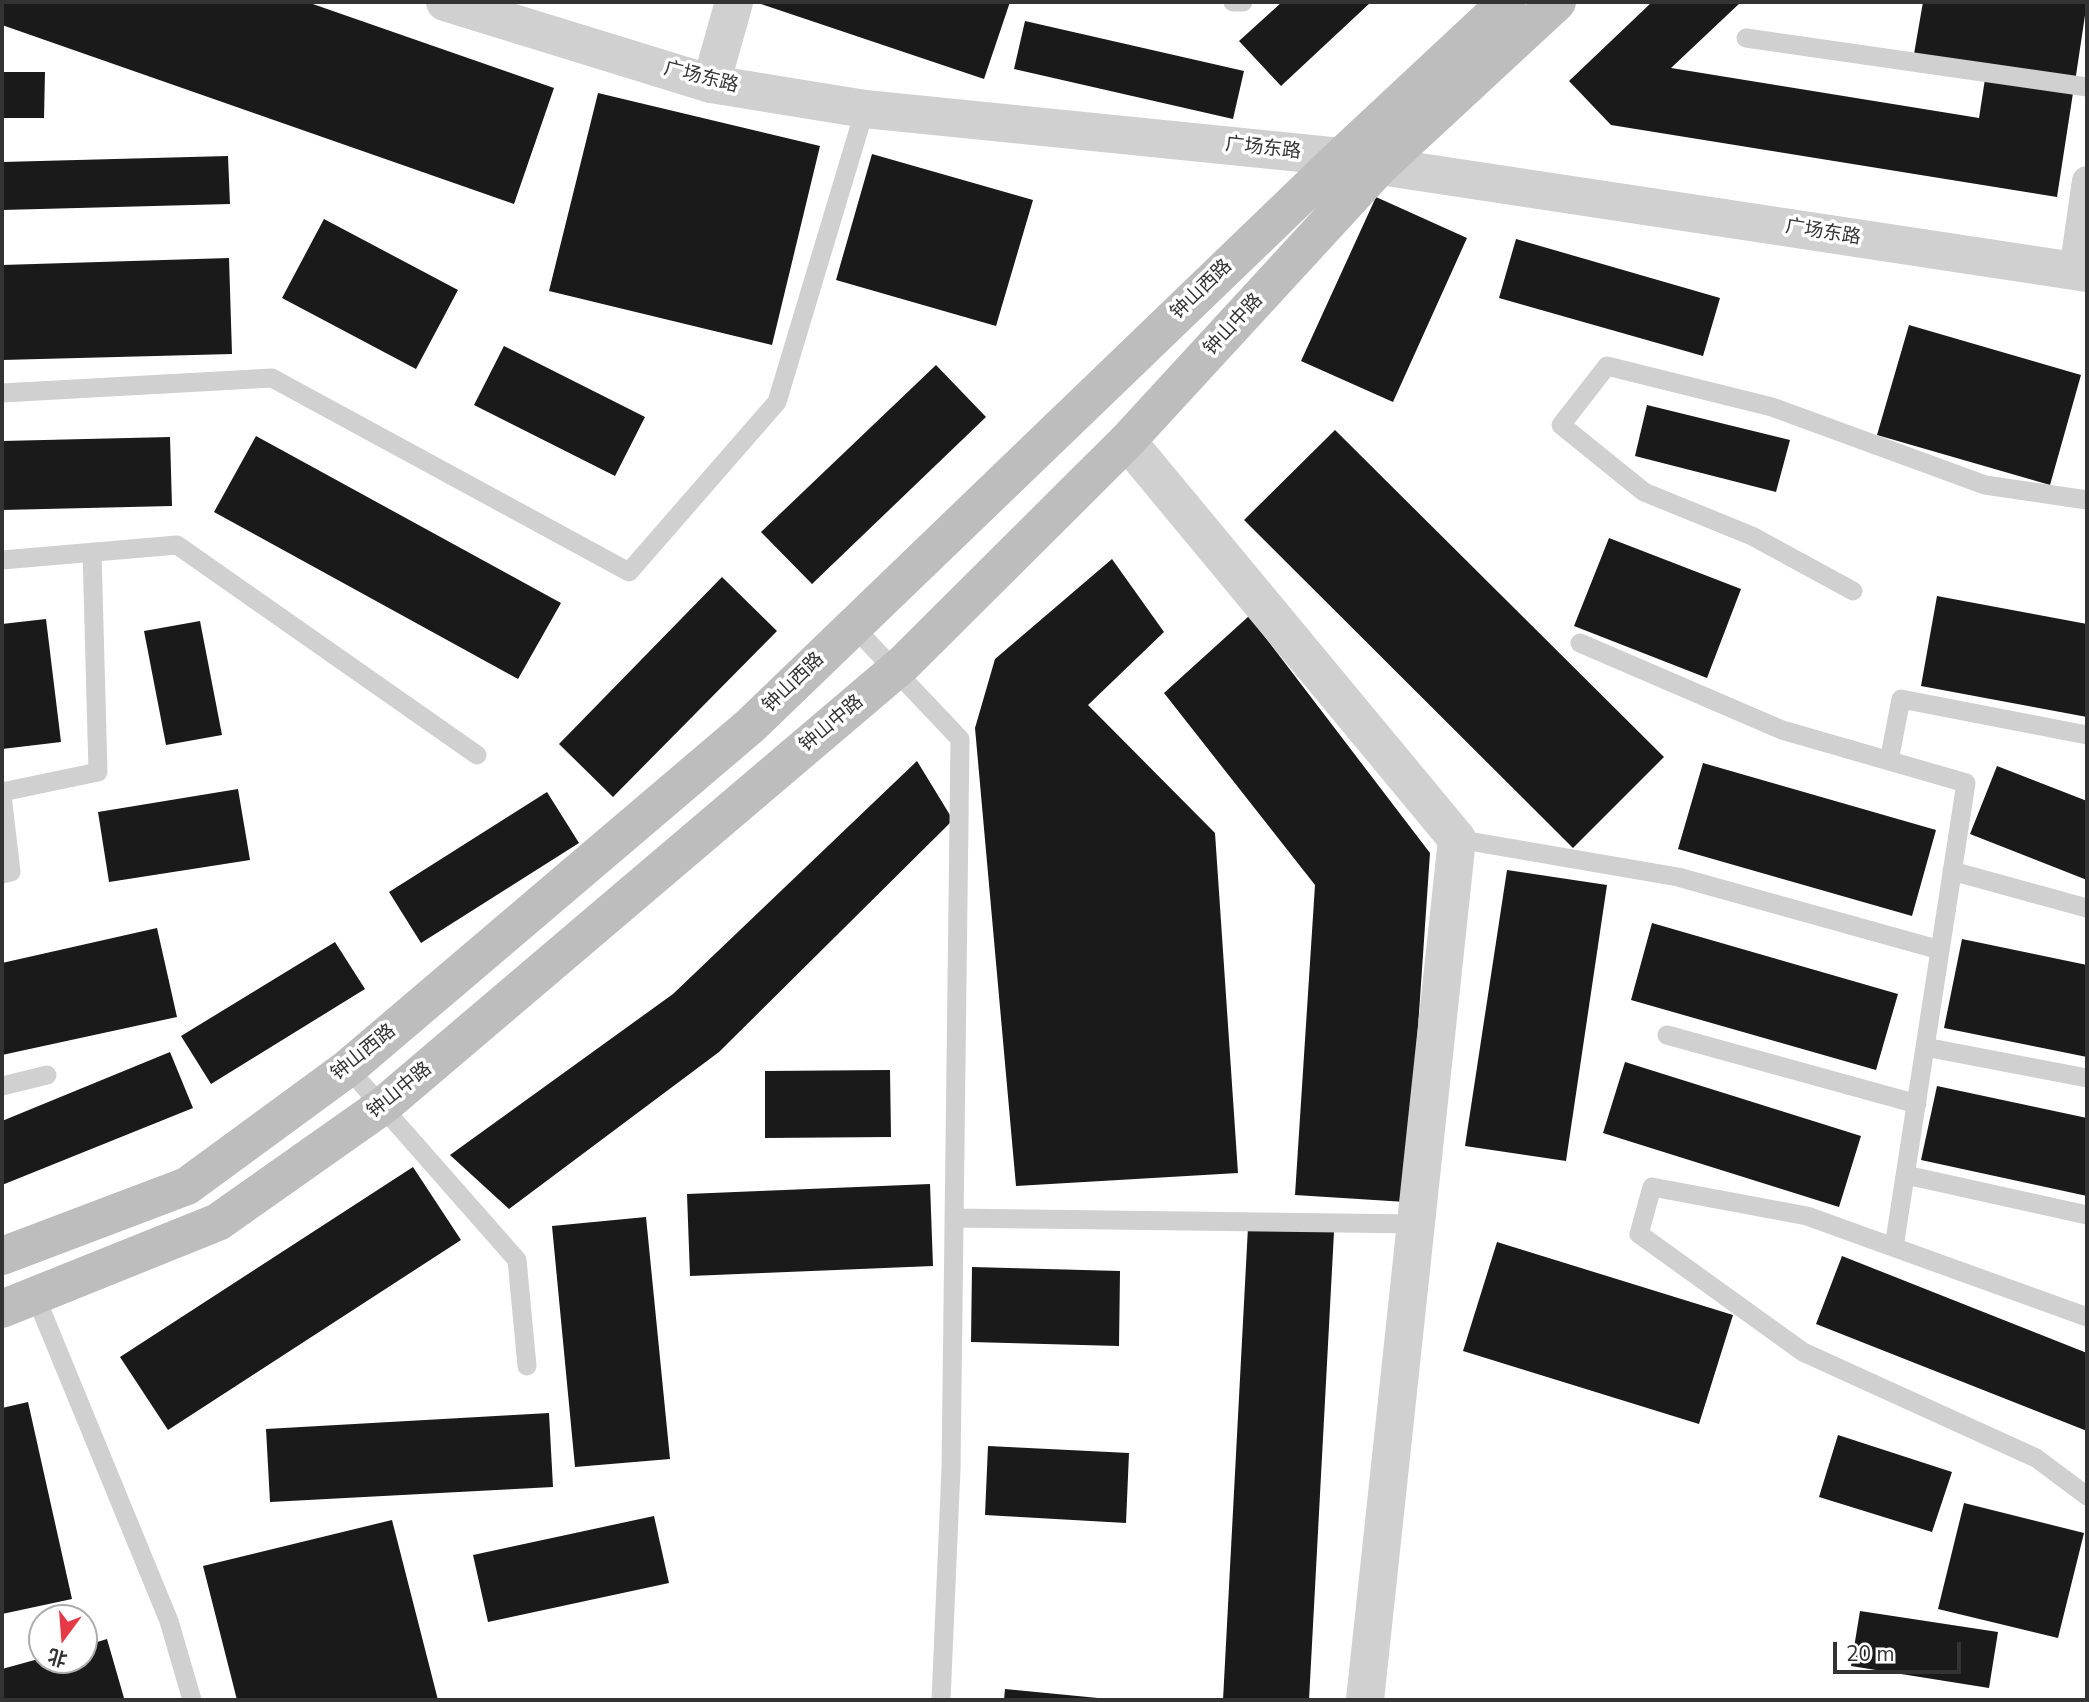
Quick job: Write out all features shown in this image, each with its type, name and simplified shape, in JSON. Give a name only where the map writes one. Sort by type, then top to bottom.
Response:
[{"type":"main road","name":"钟山西路","points":[[2,1256],[187,1186],[348,1068],[750,726],[1340,156],[1507,2]]},
{"type":"main road","name":"钟山中路","points":[[19,1302],[218,1222],[384,1105],[896,670],[1127,441],[1380,166],[1557,2]]},
{"type":"street","name":"广场东路","points":[[445,2],[711,84],[865,109],[1340,156],[1380,166],[2080,272]]},
{"type":"street","points":[[711,84],[734,2]]},
{"type":"street","points":[[2080,272],[2087,181]]},
{"type":"street","points":[[1127,441],[1457,839],[1365,1700]]},
{"type":"lane","points":[[1233,2],[1243,2]]},
{"type":"lane","points":[[1746,38],[2087,87]]},
{"type":"lane","points":[[2,393],[272,378],[629,572],[777,402],[865,109]]},
{"type":"lane","points":[[1853,591],[1752,536],[1644,492],[1561,425],[1607,366],[1772,407],[1985,485],[2087,500]]},
{"type":"lane","points":[[2,560],[177,545],[477,755]]},
{"type":"lane","points":[[2,874],[11,872],[2,793],[97,772],[92,552]]},
{"type":"lane","points":[[852,625],[960,739],[951,1469],[941,1700]]},
{"type":"lane","points":[[1580,643],[1782,730],[1966,783],[1894,1247]]},
{"type":"lane","points":[[1889,761],[1901,699],[2087,735]]},
{"type":"lane","points":[[1457,839],[1678,877],[1940,950]]},
{"type":"lane","points":[[1952,871],[2087,908]]},
{"type":"lane","points":[[1667,1035],[1917,1104]]},
{"type":"lane","points":[[1925,1047],[2087,1078]]},
{"type":"lane","points":[[348,1068],[384,1105],[517,1260],[527,1366]]},
{"type":"lane","points":[[2,1086],[47,1075]]},
{"type":"lane","points":[[1906,1175],[2087,1215]]},
{"type":"lane","points":[[2087,1317],[1807,1216],[1652,1187],[1639,1234],[1803,1352],[2036,1458],[2087,1496]]},
{"type":"lane","points":[[954,1218],[1416,1224]]},
{"type":"lane","points":[[19,1302],[169,1621],[192,1700]]},
{"type":"building","points":[[2,2],[307,2],[554,88],[514,204],[2,25]]},
{"type":"building","points":[[755,2],[1010,2],[984,79]]},
{"type":"building","points":[[1282,2],[1371,2],[1281,86],[1239,41]]},
{"type":"building","points":[[1652,2],[1741,2],[1671,68],[1979,118],[1985,79],[2073,93],[2057,197],[1611,125],[1569,81]]},
{"type":"building","points":[[1923,2],[2087,2],[2075,82],[1914,54]]},
{"type":"building","points":[[1025,21],[1244,71],[1233,119],[1014,69]]},
{"type":"building","points":[[2,72],[45,72],[44,118],[2,118]]},
{"type":"building","points":[[598,93],[820,146],[772,345],[549,291]]},
{"type":"building","points":[[872,154],[1033,200],[996,326],[836,280]]},
{"type":"building","points":[[228,156],[230,204],[2,210],[2,162]]},
{"type":"building","points":[[1376,197],[1467,238],[1393,402],[1301,361]]},
{"type":"building","points":[[324,219],[458,290],[416,369],[282,298]]},
{"type":"building","points":[[1516,239],[1720,298],[1703,356],[1499,298]]},
{"type":"building","points":[[229,258],[232,354],[2,360],[2,265]]},
{"type":"building","points":[[1909,325],[2081,375],[2050,485],[1877,435]]},
{"type":"building","points":[[504,346],[645,417],[615,476],[474,405]]},
{"type":"building","points":[[936,365],[986,417],[812,584],[761,532]]},
{"type":"building","points":[[1647,405],[1790,440],[1776,492],[1635,456]]},
{"type":"building","points":[[1335,430],[1664,757],[1573,848],[1244,520]]},
{"type":"building","points":[[256,436],[561,603],[518,679],[214,512]]},
{"type":"building","points":[[170,437],[172,506],[2,510],[2,441]]},
{"type":"building","points":[[1609,538],[1741,589],[1707,678],[1574,626]]},
{"type":"building","points":[[1112,559],[1164,632],[1088,705],[1215,833],[1238,1173],[1016,1186],[975,728],[995,659]]},
{"type":"building","points":[[722,577],[777,631],[613,797],[559,744]]},
{"type":"building","points":[[1937,596],[2087,624],[2087,717],[1921,686]]},
{"type":"building","points":[[1249,616],[1430,853],[1406,1202],[1295,1195],[1315,885],[1164,693]]},
{"type":"building","points":[[46,619],[61,742],[2,749],[2,624]]},
{"type":"building","points":[[200,621],[222,735],[166,745],[144,631]]},
{"type":"building","points":[[917,761],[953,820],[719,1052],[509,1209],[450,1155],[673,994]]},
{"type":"building","points":[[1703,763],[1936,830],[1912,916],[1678,849]]},
{"type":"building","points":[[1997,766],[2087,801],[2087,880],[1970,834]]},
{"type":"building","points":[[238,789],[250,860],[109,882],[98,812]]},
{"type":"building","points":[[547,792],[579,843],[421,943],[389,892]]},
{"type":"building","points":[[1507,870],[1607,885],[1566,1161],[1465,1146]]},
{"type":"building","points":[[1652,923],[1898,994],[1876,1070],[1631,1000]]},
{"type":"building","points":[[157,928],[177,1017],[2,1055],[2,963]]},
{"type":"building","points":[[1962,939],[2087,965],[2087,1057],[1944,1028]]},
{"type":"building","points":[[335,942],[365,989],[211,1084],[181,1036]]},
{"type":"building","points":[[170,1052],[193,1108],[2,1185],[2,1121]]},
{"type":"building","points":[[1625,1062],[1861,1136],[1839,1207],[1603,1133]]},
{"type":"building","points":[[890,1070],[891,1137],[765,1138],[765,1071]]},
{"type":"building","points":[[1937,1086],[2087,1118],[2087,1196],[1921,1160]]},
{"type":"building","points":[[413,1167],[461,1240],[168,1430],[120,1357]]},
{"type":"building","points":[[930,1184],[933,1266],[690,1276],[687,1194]]},
{"type":"building","points":[[646,1217],[670,1459],[575,1467],[552,1226]]},
{"type":"building","points":[[1248,1227],[1334,1232],[1309,1700],[1223,1700]]},
{"type":"building","points":[[1497,1242],[1733,1315],[1699,1424],[1463,1351]]},
{"type":"building","points":[[1842,1256],[2087,1353],[2087,1431],[1816,1324]]},
{"type":"building","points":[[972,1267],[1120,1271],[1119,1346],[971,1342]]},
{"type":"building","points":[[28,1402],[72,1599],[49,1604],[28,1604],[28,1608],[2,1614],[2,1408]]},
{"type":"building","points":[[549,1413],[553,1487],[270,1502],[266,1429]]},
{"type":"building","points":[[1838,1435],[1952,1472],[1932,1532],[1819,1497]]},
{"type":"building","points":[[988,1446],[1129,1453],[1126,1523],[985,1515]]},
{"type":"building","points":[[1964,1503],[2084,1533],[2058,1638],[1938,1609]]},
{"type":"building","points":[[654,1516],[669,1583],[488,1622],[473,1555]]},
{"type":"building","points":[[392,1520],[438,1700],[237,1700],[203,1566]]},
{"type":"building","points":[[1860,1611],[1998,1632],[1989,1688],[1851,1666]]},
{"type":"building","points":[[107,1639],[124,1698],[2,1700],[2,1669],[28,1662],[28,1674],[98,1674],[98,1642]]},
{"type":"building","points":[[1005,1689],[1098,1698],[1098,1700],[1004,1700]]}]
